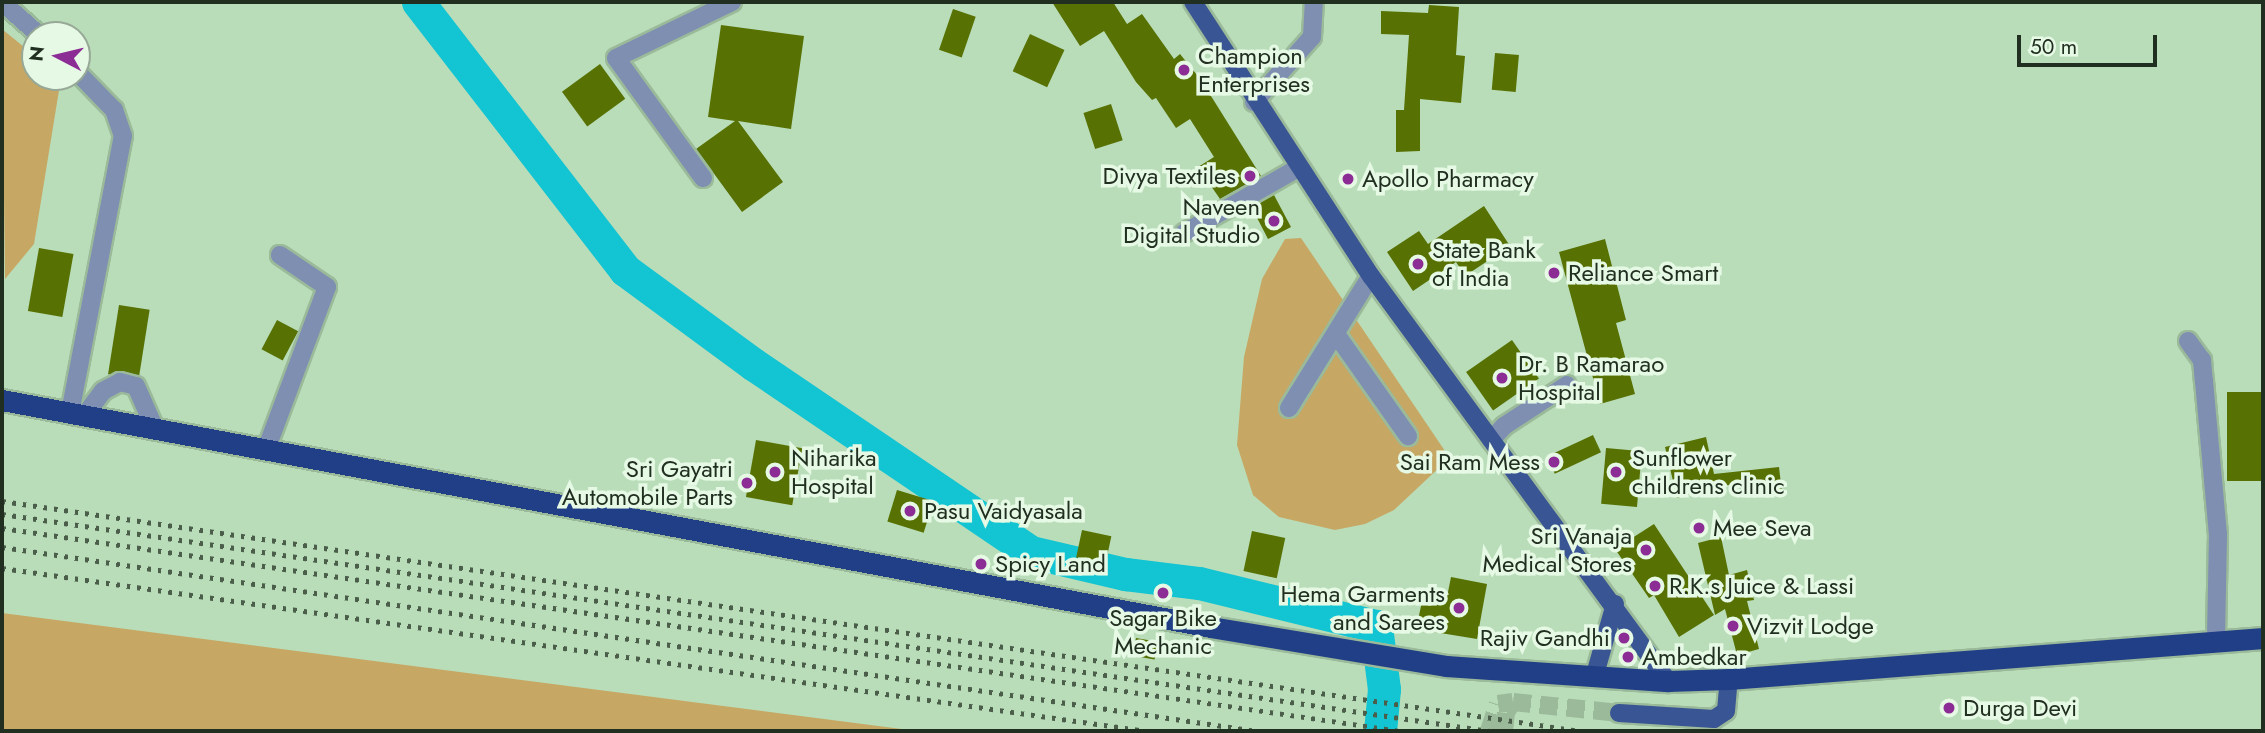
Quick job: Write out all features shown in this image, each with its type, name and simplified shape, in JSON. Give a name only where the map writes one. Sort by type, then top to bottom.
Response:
[{"type":"highway","points":[[2,400],[1446,666],[1594,678],[1668,681],[1729,679],[2263,638]]},
{"type":"main road","points":[[1193,2],[1254,102],[1371,276],[1615,604],[1668,681]]},
{"type":"main road","points":[[1594,678],[1615,604]]},
{"type":"main road","points":[[1619,713],[1714,719],[1726,710],[1729,679]]},
{"type":"street","points":[[703,178],[616,58],[732,2]]},
{"type":"street","points":[[1254,102],[1312,37],[1314,2]]},
{"type":"street","points":[[8,3],[25,21]]},
{"type":"street","points":[[78,414],[123,136],[114,110],[91,86]]},
{"type":"street","points":[[1184,233],[1298,168]]},
{"type":"street","points":[[266,450],[327,287],[280,255]]},
{"type":"street","points":[[1289,408],[1371,276]]},
{"type":"street","points":[[1336,334],[1408,436]]},
{"type":"street","points":[[2188,341],[2202,360],[2204,381],[2218,534],[2216,641]]},
{"type":"street","points":[[78,414],[103,391],[120,382],[136,386],[155,429]]},
{"type":"street","points":[[1491,440],[1504,426],[1567,385]]},
{"type":"shaded area","points":[[2,29],[21,45],[21,91],[59,91],[34,244],[5,279]]},
{"type":"shaded area","points":[[1301,238],[1447,454],[1442,465],[1394,510],[1365,524],[1335,530],[1279,517],[1253,495],[1237,445],[1244,357],[1262,279],[1285,239]]},
{"type":"shaded area","points":[[2,613],[917,731],[2,731]]},
{"type":"building","points":[[1052,2],[1113,2],[1127,24],[1142,14],[1174,59],[1180,54],[1201,80],[1261,176],[1220,199],[1198,167],[1214,157],[1190,119],[1176,128],[1156,98],[1152,100],[1136,82],[1104,31],[1080,46]]},
{"type":"building","points":[[1429,5],[1459,7],[1456,55],[1465,56],[1461,103],[1420,99],[1420,151],[1396,152],[1396,110],[1404,110],[1409,35],[1381,34],[1381,11],[1428,13]]},
{"type":"building","points":[[953,9],[976,17],[962,57],[939,50]]},
{"type":"building","points":[[721,25],[804,36],[791,129],[738,121],[783,182],[742,212],[696,149],[735,121],[708,117]]},
{"type":"building","points":[[1030,34],[1064,50],[1047,87],[1013,71]]},
{"type":"building","points":[[1495,53],[1519,55],[1516,92],[1492,90]]},
{"type":"building","points":[[600,64],[625,99],[587,126],[562,92]]},
{"type":"building","points":[[1111,104],[1123,140],[1095,149],[1083,113]]},
{"type":"building","points":[[1274,195],[1291,227],[1268,239],[1253,210],[1245,211]]},
{"type":"building","points":[[1484,206],[1510,246],[1465,276],[1456,262],[1413,291],[1387,252],[1419,231],[1428,244]]},
{"type":"building","points":[[1605,239],[1626,320],[1616,323],[1635,394],[1600,404],[1559,252]]},
{"type":"building","points":[[39,248],[73,254],[62,317],[28,311]]},
{"type":"building","points":[[119,305],[150,310],[139,379],[108,374]]},
{"type":"building","points":[[277,320],[298,331],[283,360],[262,349]]},
{"type":"building","points":[[1512,340],[1539,379],[1493,411],[1466,372]]},
{"type":"building","points":[[2227,392],[2263,392],[2263,481],[2227,481]]},
{"type":"building","points":[[1593,435],[1601,452],[1555,474],[1547,457]]},
{"type":"building","points":[[1706,437],[1714,474],[1779,467],[1782,493],[1743,496],[1741,482],[1677,498],[1665,447]]},
{"type":"building","points":[[756,440],[802,448],[792,505],[746,497]]},
{"type":"building","points":[[1606,448],[1642,451],[1637,507],[1601,504]]},
{"type":"building","name":"Pasu Vaidyasala","points":[[897,490],[933,501],[924,533],[887,522]]},
{"type":"building","points":[[1654,524],[1714,615],[1679,637],[1654,595],[1649,598],[1615,549]]},
{"type":"building","points":[[1082,530],[1111,536],[1106,564],[1076,557]]},
{"type":"building","points":[[1252,531],[1285,538],[1277,578],[1243,571]]},
{"type":"building","points":[[1721,537],[1729,575],[1747,570],[1754,600],[1747,601],[1759,649],[1737,655],[1725,609],[1715,615],[1698,543]]},
{"type":"building","points":[[1451,577],[1487,584],[1477,639],[1416,629],[1423,597],[1446,602]]},
{"type":"building","points":[[1136,638],[1158,642],[1155,660],[1133,656]]},
{"type":"waterway","points":[[418,2],[625,270],[753,364],[1031,552],[1125,574],[1199,583],[1376,626],[1384,689],[1380,731]]},
{"type":"tunnel","points":[[1489,731],[1498,704],[1513,702],[1619,713]]},
{"type":"tunnel","points":[[1504,731],[1506,712],[1513,702]]},
{"type":"railway","points":[[2,501],[1581,731]]},
{"type":"railway","points":[[2,514],[1489,731]]},
{"type":"railway","points":[[2,528],[1401,731]]},
{"type":"railway","points":[[2,547],[1257,731]]},
{"type":"railway","points":[[2,568],[1146,731]]},
{"type":"place","name":"Champion Enterprises","points":[[1184,70]]},
{"type":"place","name":"Divya Textiles","points":[[1250,176]]},
{"type":"place","name":"Apollo Pharmacy","points":[[1348,179]]},
{"type":"place","name":"Naveen Digital Studio","points":[[1274,221]]},
{"type":"place","name":"State Bank of India","points":[[1418,264]]},
{"type":"place","name":"Reliance Smart","points":[[1554,273]]},
{"type":"place","name":"Dr. B Ramarao Hospital","points":[[1502,378]]},
{"type":"place","name":"Sai Ram Mess","points":[[1554,462]]},
{"type":"place","name":"Niharika Hospital","points":[[775,472]]},
{"type":"place","name":"Sunflower childrens clinic","points":[[1616,472]]},
{"type":"place","name":"Sri Gayatri Automobile Parts","points":[[747,483]]},
{"type":"place","name":"Pasu Vaidyasala","points":[[910,511]]},
{"type":"place","name":"Mee Seva","points":[[1699,528]]},
{"type":"place","name":"Sri Vanaja Medical Stores","points":[[1646,550]]},
{"type":"place","name":"Spicy Land","points":[[981,564]]},
{"type":"place","name":"R.K.s Juice & Lassi","points":[[1655,586]]},
{"type":"place","name":"Sagar Bike Mechanic","points":[[1163,593]]},
{"type":"place","name":"Hema Garments and Sarees","points":[[1459,608]]},
{"type":"place","name":"Vizvit Lodge","points":[[1733,626]]},
{"type":"place","name":"Rajiv Gandhi","points":[[1624,638]]},
{"type":"place","name":"Ambedkar","points":[[1628,657]]},
{"type":"place","name":"Durga Devi","points":[[1949,708]]}]
